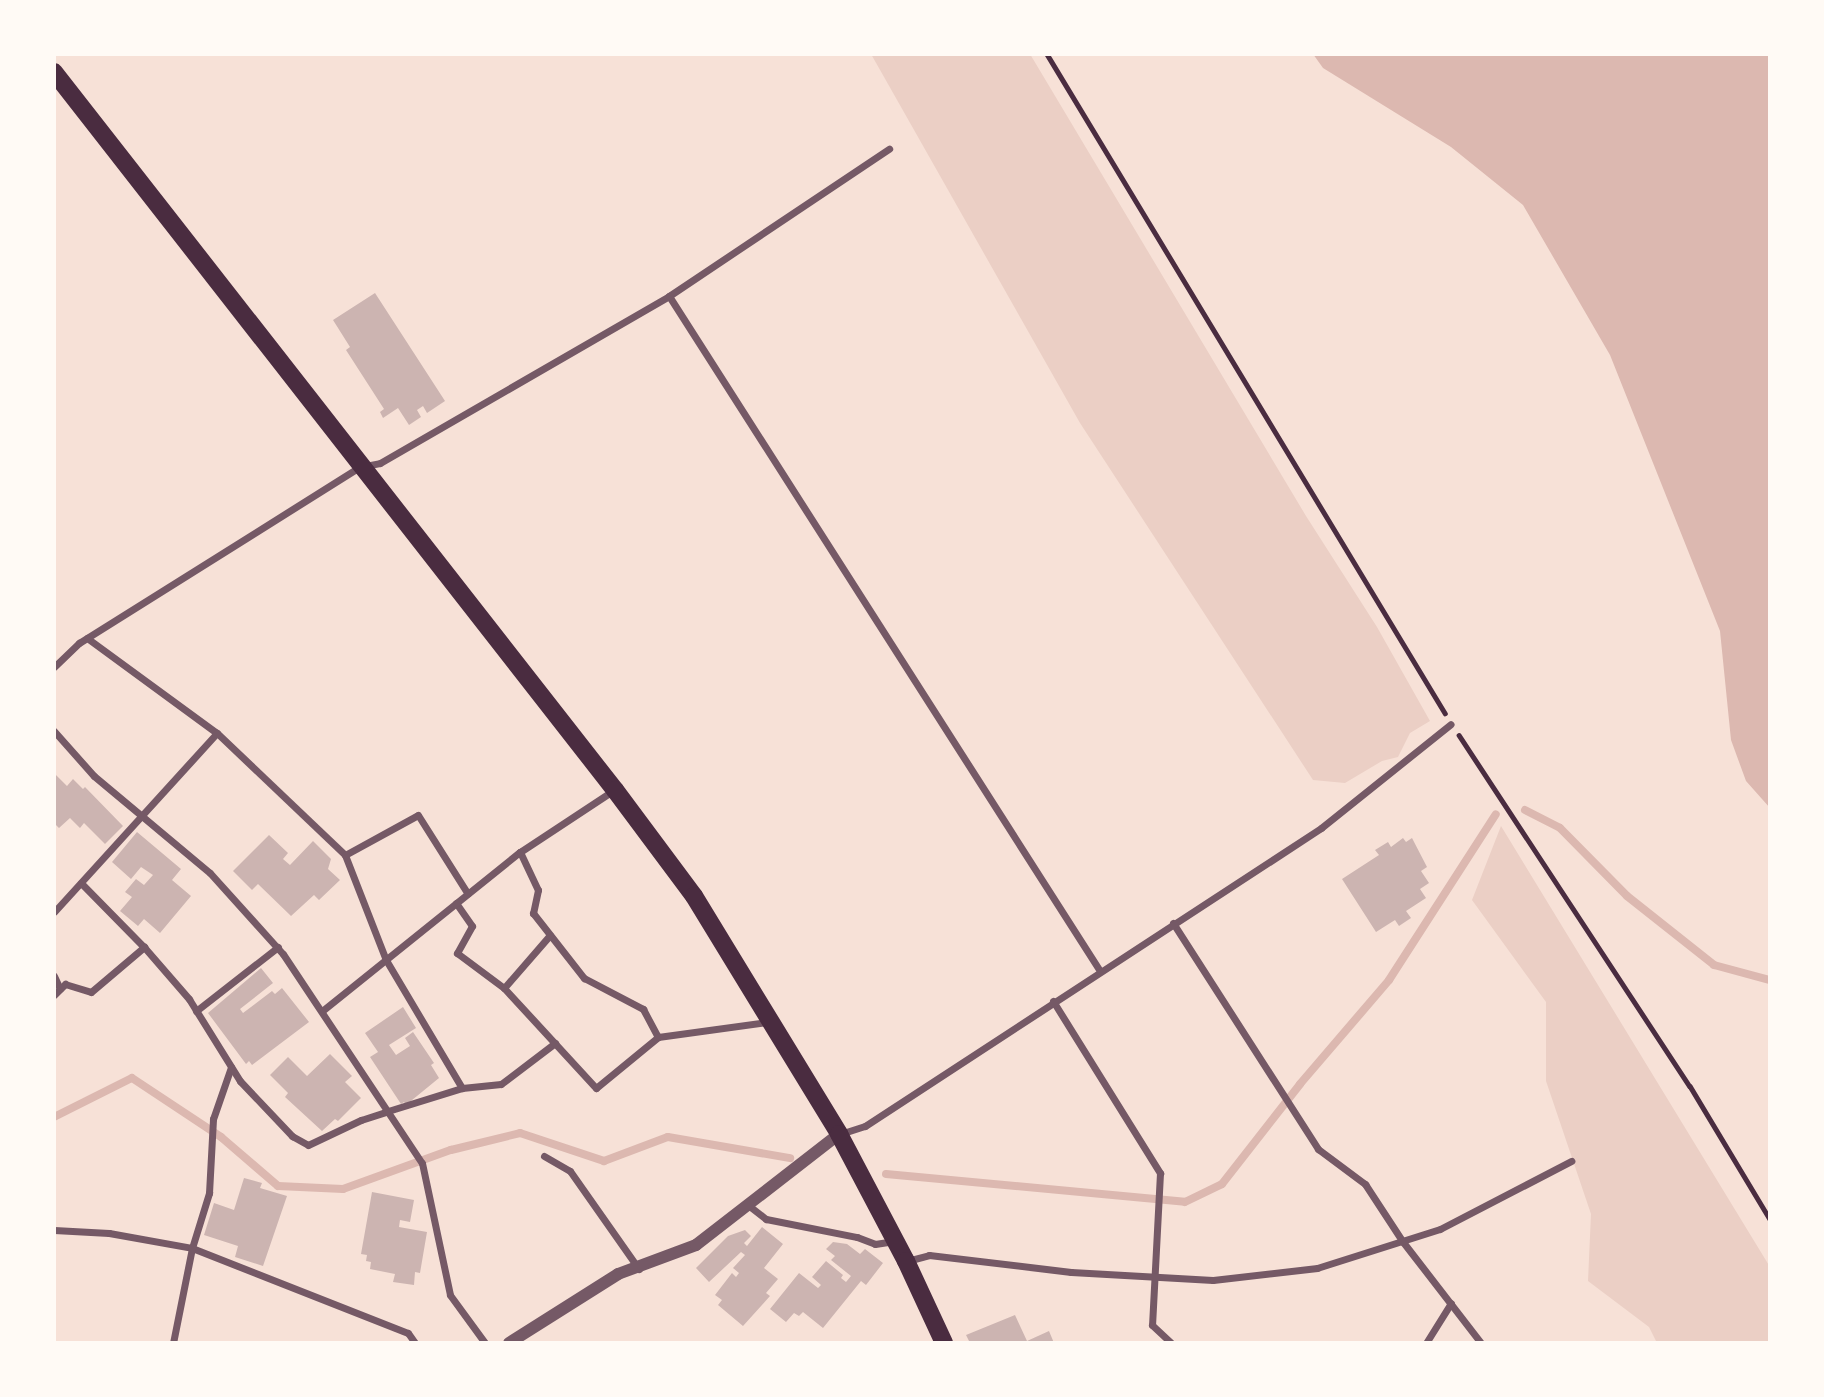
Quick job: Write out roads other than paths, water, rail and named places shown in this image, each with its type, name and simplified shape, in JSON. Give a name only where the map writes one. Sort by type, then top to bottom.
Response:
[{"type":"main road","points":[[54,72],[615,790],[694,896],[839,1135],[906,1261],[944,1343]]},
{"type":"street","points":[[54,667],[87,638],[360,467],[380,463],[669,296],[889,149]]},
{"type":"street","points":[[669,296],[1100,971]]},
{"type":"street","points":[[87,638],[217,733],[345,855],[386,960],[462,1088]]},
{"type":"street","points":[[509,1343],[618,1274],[639,1269],[696,1245],[839,1135],[865,1126],[1052,1001],[1321,828],[1451,724]]},
{"type":"street","points":[[54,731],[94,776],[210,873],[278,947],[422,1163],[450,1295],[485,1343]]},
{"type":"street","points":[[54,912],[217,733]]},
{"type":"street","points":[[322,1011],[520,852],[615,790]]},
{"type":"street","points":[[345,855],[418,815],[468,894]]},
{"type":"street","points":[[520,852],[538,890],[533,913],[584,978],[643,1009],[658,1037]]},
{"type":"street","points":[[80,883],[144,947],[196,1011],[240,1081],[292,1136],[308,1145],[388,1111],[462,1088],[501,1084],[555,1043]]},
{"type":"street","points":[[456,903],[472,926],[457,953],[503,988],[596,1088],[658,1037],[772,1022]]},
{"type":"street","points":[[1173,923],[1318,1149],[1365,1184],[1403,1242],[1481,1343]]},
{"type":"street","points":[[503,988],[550,934]]},
{"type":"street","points":[[57,992],[65,984],[91,992],[144,947]]},
{"type":"street","points":[[196,1011],[278,947]]},
{"type":"street","points":[[54,976],[57,992]]},
{"type":"street","points":[[1052,1001],[1160,1173],[1152,1325],[1171,1343]]},
{"type":"street","points":[[173,1343],[192,1248],[209,1193],[213,1119],[231,1067]]},
{"type":"street","points":[[544,1156],[570,1171],[639,1269]]},
{"type":"street","points":[[906,1261],[929,1255],[1071,1272],[1213,1280],[1317,1268],[1440,1229],[1571,1161]]},
{"type":"street","points":[[748,1205],[766,1219],[858,1237],[874,1244],[895,1240]]},
{"type":"street","points":[[54,1230],[109,1233],[192,1248],[408,1333],[415,1343]]},
{"type":"street","points":[[1426,1343],[1451,1303]]},
{"type":"waterway","points":[[1525,810],[1560,828],[1627,896],[1714,965],[1770,980]]},
{"type":"waterway","points":[[886,1174],[1185,1202],[1222,1184],[1300,1084],[1389,980],[1496,814]]},
{"type":"waterway","points":[[54,1117],[132,1078],[221,1137],[278,1186],[343,1189],[451,1150],[520,1133],[604,1161],[668,1137],[790,1158]]}]
